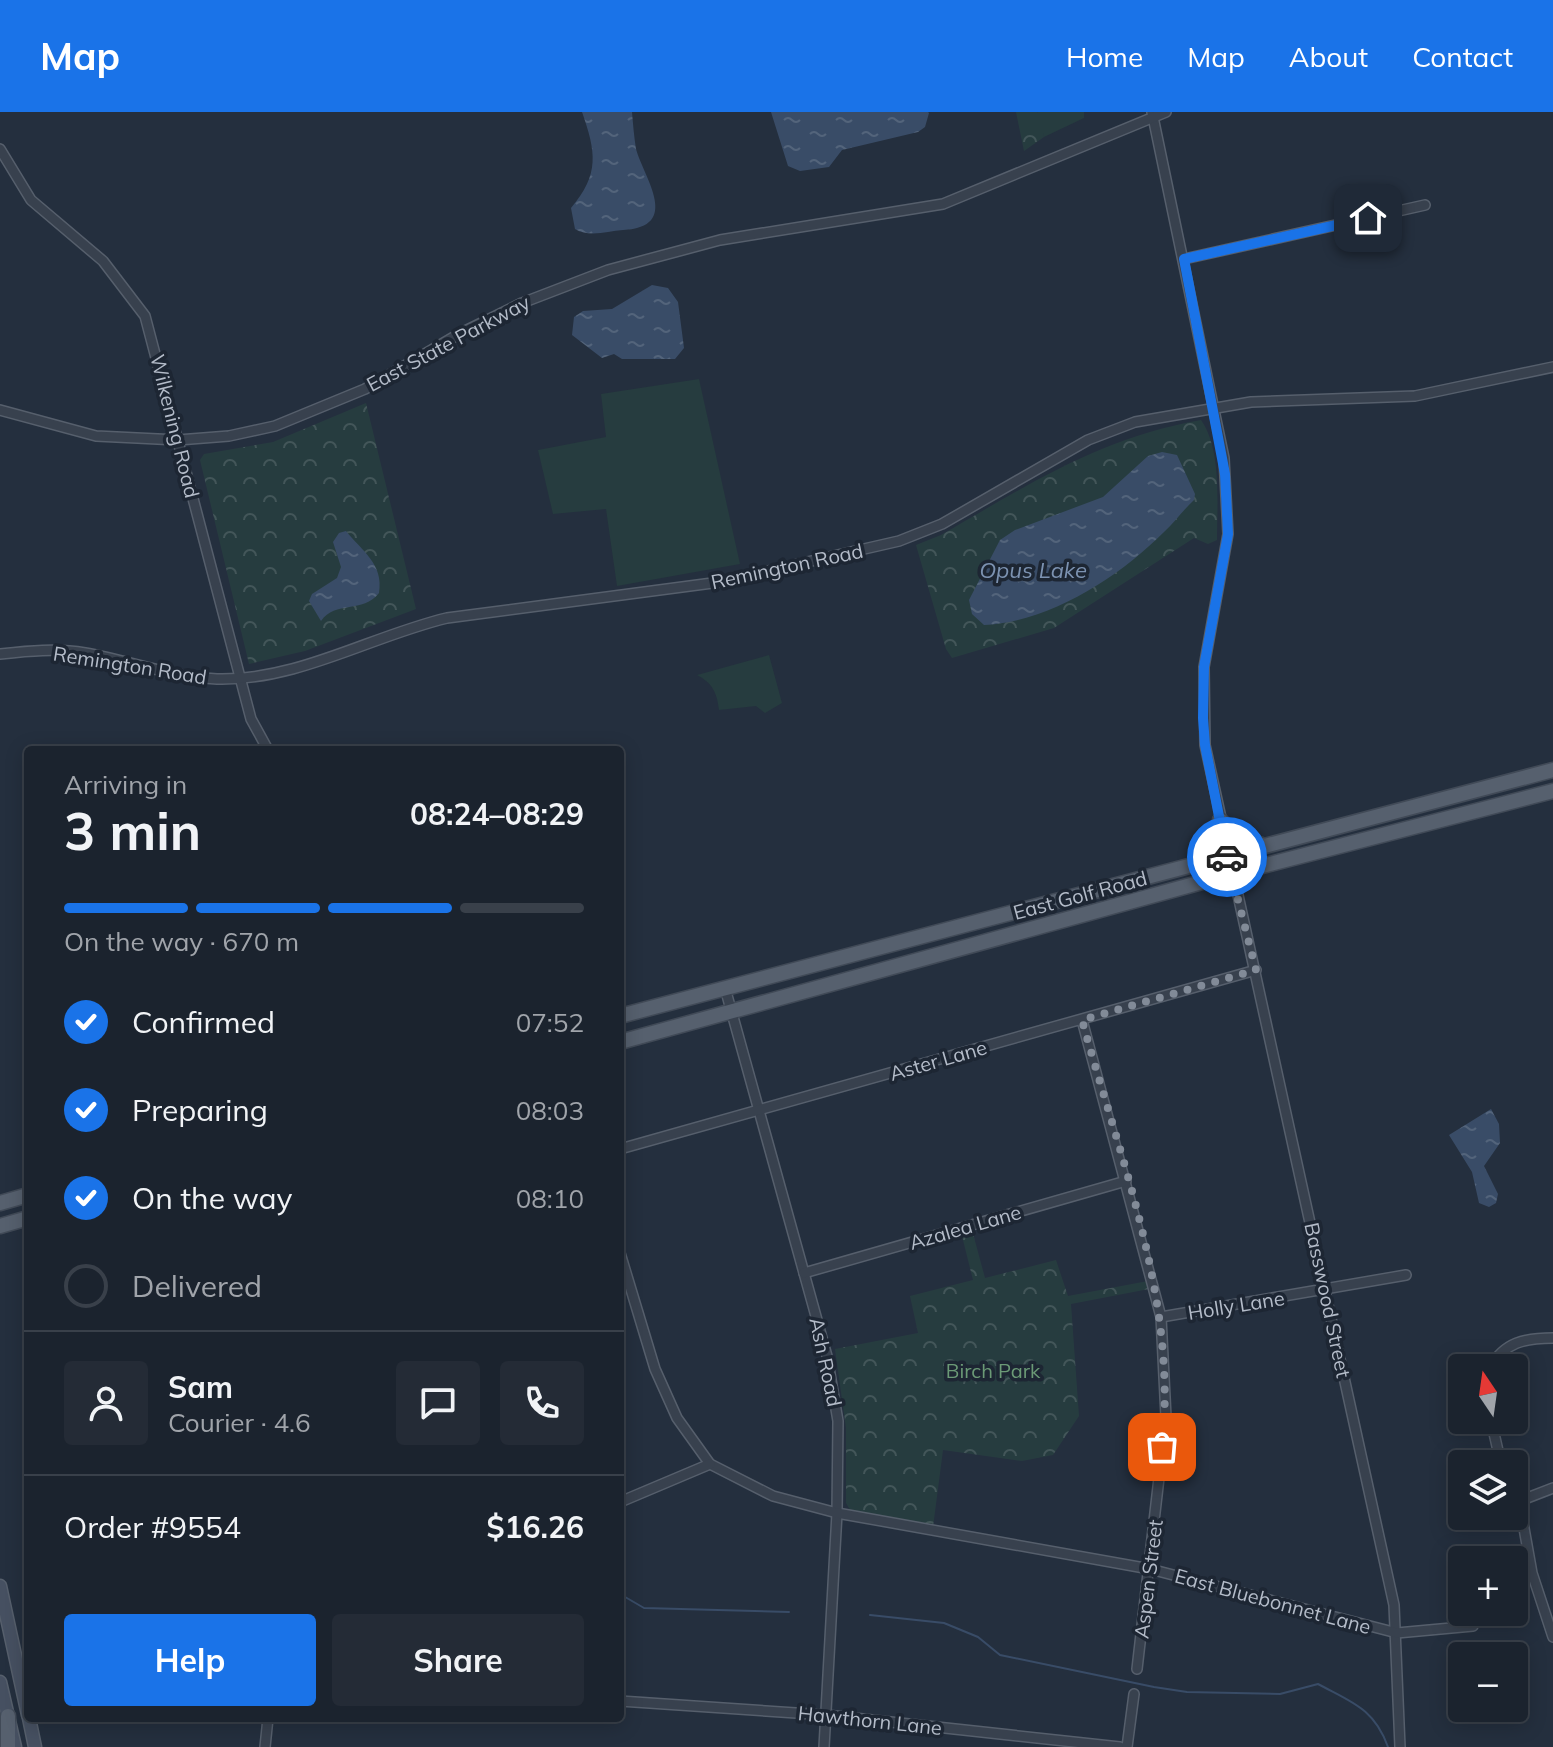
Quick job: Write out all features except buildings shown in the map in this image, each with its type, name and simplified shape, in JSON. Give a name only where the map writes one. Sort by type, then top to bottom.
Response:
[{"type":"main road","name":"East Golf Road","points":[[624,1015],[1553,770]]},
{"type":"main road","name":"East Golf Road","points":[[624,1041],[1231,874],[1553,791]]},
{"type":"main road","points":[[1220,820],[1239,839],[1266,846]]},
{"type":"main road","points":[[0,1203],[24,1196]]},
{"type":"main road","points":[[0,1226],[24,1219]]},
{"type":"main road","points":[[0,1586],[24,1697]]},
{"type":"main road","points":[[0,1682],[15,1747]]},
{"type":"main road","points":[[8,1716],[8,1747]]},
{"type":"main road","points":[[29,1722],[35,1747]]},
{"type":"street","name":"East State Parkway","points":[[0,410],[96,436],[178,440],[229,436],[275,426],[365,389],[459,334],[535,297],[608,270],[720,240],[939,206],[1152,115],[1166,112]]},
{"type":"street","name":"Basswood Street","points":[[1152,115],[1224,458],[1228,534],[1204,667],[1205,745],[1227,856],[1256,970],[1376,1519],[1397,1633],[1400,1747]]},
{"type":"street","name":"Wilkening Road","points":[[0,149],[31,200],[103,261],[140,306],[153,338],[251,719],[266,746]]},
{"type":"street","points":[[1184,259],[1425,205]]},
{"type":"street","name":"Remington Road","points":[[0,654],[69,651],[180,676],[240,678],[315,663],[416,625],[447,618],[720,582],[899,541],[942,524],[1088,440],[1135,422],[1212,406],[1415,396],[1553,367]]},
{"type":"street","name":"Aster Lane","points":[[624,1148],[1256,970]]},
{"type":"street","name":"Ash Road","points":[[725,988],[827,1356],[838,1421],[837,1513],[824,1747]]},
{"type":"street","name":"Aspen Street","points":[[1082,1020],[1161,1317],[1166,1417],[1137,1669]]},
{"type":"street","name":"Azalea Lane","points":[[804,1273],[1126,1181]]},
{"type":"street","points":[[624,1266],[655,1369],[677,1418],[710,1464],[624,1500]]},
{"type":"street","name":"Holly Lane","points":[[1161,1317],[1406,1275]]},
{"type":"street","points":[[1499,1354],[1513,1344],[1553,1338]]},
{"type":"street","name":"East Bluebonnet Lane","points":[[710,1464],[773,1496],[837,1513],[1150,1569],[1397,1633],[1473,1626]]},
{"type":"street","points":[[1528,1495],[1553,1488]]},
{"type":"street","points":[[1523,1530],[1532,1573],[1553,1637]]},
{"type":"street","points":[[1127,1747],[1134,1694]]},
{"type":"street","name":"Hawthorn Lane","points":[[624,1701],[826,1715],[1120,1747]]},
{"type":"street","points":[[265,1747],[268,1722]]},
{"type":"green space","points":[[1016,112],[1037,112],[1041,117],[1044,137],[1024,151]]},
{"type":"green space","points":[[1037,112],[1084,112],[1084,118],[1044,137]]},
{"type":"green space","points":[[699,379],[740,564],[617,586],[606,509],[553,514],[538,450],[606,437],[601,394]]},
{"type":"green space","points":[[366,403],[416,609],[305,651],[249,664],[200,460],[204,454],[273,442]]},
{"type":"green space","points":[[1201,420],[1208,432],[1215,462],[1217,540],[1208,544],[1194,538],[1054,628],[952,658],[946,649],[916,545],[941,535],[1035,481],[1097,451],[1164,428]]},
{"type":"green space","points":[[769,655],[782,703],[765,713],[756,706],[719,710],[713,689],[697,675]]},
{"type":"green space","name":"Birch Park","points":[[972,1230],[985,1278],[1056,1260],[1068,1296],[1148,1281],[1149,1289],[1071,1304],[1079,1416],[1053,1455],[1022,1461],[943,1450],[933,1527],[852,1513],[846,1503],[846,1428],[835,1349],[918,1333],[910,1296],[973,1280],[961,1232]]},
{"type":"water","points":[[582,112],[632,112],[636,149],[655,199],[651,220],[641,227],[593,234],[575,229],[571,208],[587,184],[593,162]]},
{"type":"water","points":[[771,112],[929,113],[925,127],[918,132],[842,150],[829,167],[800,171],[788,166]]},
{"type":"water","points":[[652,285],[668,288],[678,302],[684,348],[675,359],[622,359],[614,354],[602,358],[572,335],[574,317],[583,311],[612,309]]},
{"type":"water","name":"Opus Lake","points":[[1162,452],[1177,455],[1195,494],[1194,500],[1146,549],[1082,594],[1034,616],[984,625],[972,614],[969,600],[1000,540],[1015,530],[1103,497],[1148,456]]},
{"type":"water","points":[[346,531],[375,566],[380,583],[379,593],[365,603],[334,611],[321,621],[309,601],[312,594],[337,578],[341,567],[333,542],[339,533]]},
{"type":"water","points":[[1491,1109],[1499,1124],[1500,1143],[1484,1166],[1498,1194],[1496,1203],[1489,1207],[1479,1203],[1472,1172],[1449,1135]]},
{"type":"waterway","points":[[624,1596],[644,1608],[789,1612]]},
{"type":"waterway","points":[[870,1615],[944,1623],[978,1637],[1000,1655],[1154,1687],[1187,1692],[1280,1694],[1318,1684],[1368,1715],[1376,1723],[1388,1747]]},
{"type":"way so far","points":[[1162,1447],[1166,1417],[1161,1317],[1138,1219],[1082,1020],[1256,970],[1227,857]]},
{"type":"route","points":[[1227,857],[1205,745],[1203,718],[1204,667],[1228,534],[1224,458],[1184,259],[1368,218]]}]
